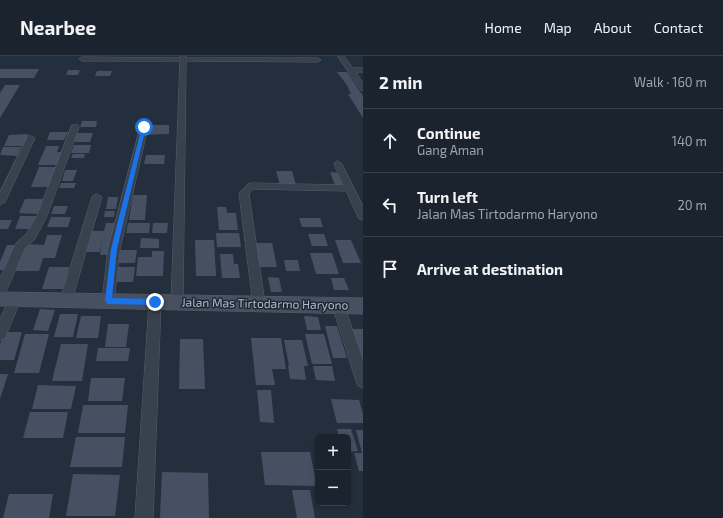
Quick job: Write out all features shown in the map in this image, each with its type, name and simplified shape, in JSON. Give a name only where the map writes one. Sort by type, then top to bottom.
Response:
[{"type":"street","points":[[341,56],[363,89]]},
{"type":"street","points":[[82,59],[183,57],[318,60]]},
{"type":"street","points":[[177,302],[183,57]]},
{"type":"street","points":[[351,70],[363,70]]},
{"type":"street","points":[[0,334],[5,297],[20,246],[31,236],[42,216],[75,127]]},
{"type":"street","points":[[108,301],[114,249],[144,127]]},
{"type":"street","points":[[0,202],[31,138]]},
{"type":"street","points":[[338,164],[363,216]]},
{"type":"street","points":[[259,304],[244,193],[246,189],[251,186],[349,188]]},
{"type":"street","points":[[66,300],[97,197]]},
{"type":"street","name":"Jalan Mas Tirtodarmo Haryono","points":[[5,297],[66,300],[363,306]]},
{"type":"street","points":[[144,518],[155,302]]},
{"type":"street","points":[[338,305],[363,380]]},
{"type":"building","points":[[0,69],[39,69],[34,78],[0,78]]},
{"type":"building","points":[[68,70],[80,70],[78,75],[66,75]]},
{"type":"building","points":[[97,71],[112,71],[110,76],[95,76]]},
{"type":"building","points":[[337,72],[347,72],[363,96],[363,118],[348,94],[351,94],[347,85]]},
{"type":"building","points":[[5,85],[20,85],[0,118],[0,93]]},
{"type":"building","points":[[82,121],[97,121],[96,127],[80,127]]},
{"type":"building","points":[[145,125],[169,125],[169,134],[145,135]]},
{"type":"building","points":[[50,132],[68,132],[64,140],[47,140]]},
{"type":"building","points":[[77,133],[93,133],[90,142],[74,142]]},
{"type":"building","points":[[28,134],[24,146],[4,146],[9,135]]},
{"type":"building","points":[[74,145],[91,145],[89,153],[71,153]]},
{"type":"building","points":[[46,146],[59,146],[57,152],[63,152],[58,165],[38,165]]},
{"type":"building","points":[[3,147],[21,147],[17,156],[0,155]]},
{"type":"building","points":[[73,154],[85,154],[84,158],[71,158]]},
{"type":"building","points":[[146,155],[165,155],[164,164],[144,164]]},
{"type":"building","points":[[39,167],[58,167],[51,187],[31,187]]},
{"type":"building","points":[[65,170],[77,170],[73,181],[62,181]]},
{"type":"building","points":[[276,171],[292,171],[296,185],[280,185]]},
{"type":"building","points":[[330,172],[339,173],[345,185],[335,185]]},
{"type":"building","points":[[61,183],[76,183],[74,188],[59,188]]},
{"type":"building","points":[[133,195],[147,195],[145,220],[129,220]]},
{"type":"building","points":[[108,197],[118,197],[116,209],[106,209]]},
{"type":"building","points":[[25,199],[43,199],[38,214],[19,213]]},
{"type":"building","points":[[54,206],[68,206],[65,214],[51,214]]},
{"type":"building","points":[[217,207],[226,207],[227,213],[236,213],[238,230],[219,230]]},
{"type":"building","points":[[105,211],[115,211],[114,217],[104,217]]},
{"type":"building","points":[[20,216],[38,216],[33,229],[15,229]]},
{"type":"building","points":[[51,217],[71,217],[68,227],[47,227]]},
{"type":"building","points":[[299,218],[320,218],[323,227],[302,227]]},
{"type":"building","points":[[0,220],[12,220],[8,229],[0,229]]},
{"type":"building","points":[[106,223],[115,223],[110,255],[100,255],[103,234],[100,252],[86,252],[91,231],[104,231]]},
{"type":"building","points":[[128,223],[150,223],[149,233],[126,233]]},
{"type":"building","points":[[153,223],[168,223],[167,233],[152,233]]},
{"type":"building","points":[[216,233],[239,233],[241,247],[217,247]]},
{"type":"building","points":[[308,234],[324,234],[328,246],[312,246]]},
{"type":"building","points":[[47,235],[62,235],[55,258],[43,258],[39,271],[13,271],[23,244],[44,245]]},
{"type":"building","points":[[141,238],[159,239],[159,248],[140,248]]},
{"type":"building","points":[[195,240],[214,240],[216,276],[196,276]]},
{"type":"building","points":[[335,240],[351,240],[361,263],[343,263]]},
{"type":"building","points":[[252,243],[272,243],[277,267],[255,267]]},
{"type":"building","points":[[7,245],[19,245],[9,270],[0,270],[0,262]]},
{"type":"building","points":[[116,250],[137,250],[135,263],[114,263]]},
{"type":"building","points":[[152,251],[164,251],[163,276],[136,276],[138,257],[152,257]]},
{"type":"building","points":[[310,253],[332,253],[339,274],[316,274]]},
{"type":"building","points":[[220,254],[233,254],[234,264],[238,264],[240,278],[222,278]]},
{"type":"building","points":[[284,260],[298,260],[300,271],[286,271]]},
{"type":"building","points":[[49,267],[69,267],[64,289],[42,289]]},
{"type":"building","points":[[117,267],[135,267],[133,282],[115,282]]},
{"type":"building","points":[[268,277],[279,278],[282,292],[271,292]]},
{"type":"building","points":[[331,278],[344,278],[349,290],[334,290]]},
{"type":"building","points":[[40,309],[55,310],[48,331],[33,330]]},
{"type":"building","points":[[60,314],[78,314],[73,337],[54,337]]},
{"type":"building","points":[[81,316],[101,316],[98,338],[76,338]]},
{"type":"building","points":[[304,316],[318,317],[321,330],[307,330]]},
{"type":"building","points":[[108,324],[129,324],[126,347],[105,347]]},
{"type":"building","points":[[325,326],[337,326],[347,358],[333,358]]},
{"type":"building","points":[[350,329],[363,329],[363,363]]},
{"type":"building","points":[[4,332],[22,332],[14,360],[0,360],[0,344]]},
{"type":"building","points":[[25,334],[49,334],[39,373],[14,373]]},
{"type":"building","points":[[305,334],[324,334],[332,364],[312,364]]},
{"type":"building","points":[[251,338],[281,338],[286,369],[272,369],[275,385],[256,385]]},
{"type":"building","points":[[180,339],[203,339],[205,389],[179,389]]},
{"type":"building","points":[[284,340],[302,340],[308,366],[289,366]]},
{"type":"building","points":[[61,344],[88,344],[82,381],[52,381]]},
{"type":"building","points":[[98,348],[130,348],[128,361],[96,361]]},
{"type":"building","points":[[288,366],[304,366],[306,380],[290,379]]},
{"type":"building","points":[[313,366],[332,366],[335,381],[316,380]]},
{"type":"building","points":[[0,374],[8,374],[0,399]]},
{"type":"building","points":[[91,378],[125,378],[122,401],[88,401]]},
{"type":"building","points":[[38,385],[76,386],[71,409],[32,409]]},
{"type":"building","points":[[257,390],[271,390],[274,423],[260,422]]},
{"type":"building","points":[[331,399],[359,400],[363,414],[363,423],[337,423]]},
{"type":"building","points":[[83,405],[128,405],[125,433],[78,433]]},
{"type":"building","points":[[30,412],[68,412],[63,438],[23,438]]},
{"type":"building","points":[[337,429],[351,429],[358,451],[351,452],[351,434],[338,434]]},
{"type":"building","points":[[356,430],[363,430],[363,471],[359,471],[354,453],[362,453]]},
{"type":"building","points":[[76,437],[125,437],[122,467],[70,467]]},
{"type":"building","points":[[261,452],[310,452],[315,476],[315,486],[265,485]]},
{"type":"building","points":[[162,472],[208,473],[209,518],[160,518]]},
{"type":"building","points":[[73,474],[120,475],[115,516],[66,516]]},
{"type":"building","points":[[292,490],[310,490],[315,518],[297,518]]},
{"type":"building","points":[[9,494],[53,494],[49,518],[3,518]]},
{"type":"route","points":[[144,127],[114,249],[108,301],[155,302]]}]
